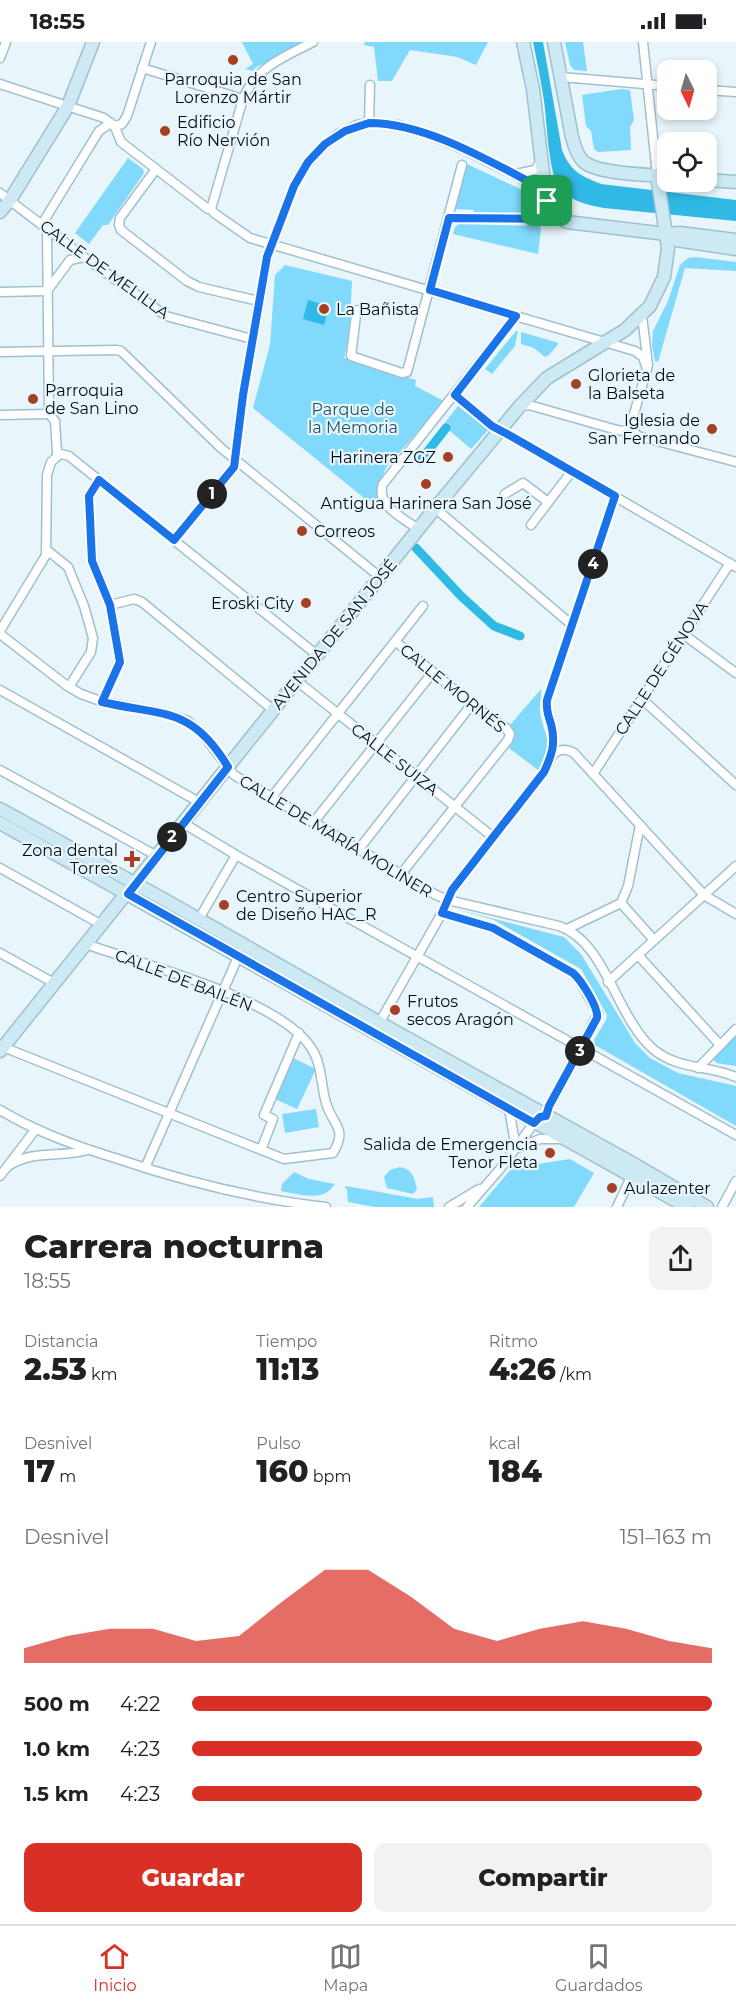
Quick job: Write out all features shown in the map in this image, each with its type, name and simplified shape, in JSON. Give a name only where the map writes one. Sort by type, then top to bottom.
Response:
[{"type":"main road","points":[[0,212],[5,196],[68,106],[93,42]]},
{"type":"main road","points":[[523,42],[533,89],[545,190],[550,210],[560,219],[573,222],[736,240]]},
{"type":"main road","points":[[554,42],[572,137],[583,161],[599,169],[657,178]]},
{"type":"main road","points":[[717,181],[736,182]]},
{"type":"main road","name":"AVENIDA DE SAN JOSÉ","points":[[1,1049],[435,508],[520,406],[547,378],[625,330],[642,316],[655,298],[664,277],[668,250],[662,220],[661,192]]},
{"type":"main road","points":[[666,234],[676,240],[736,249]]},
{"type":"main road","points":[[0,809],[238,957],[546,1116],[707,1207]]},
{"type":"main road","points":[[0,823],[131,889],[199,919],[509,1109],[687,1207]]},
{"type":"street","points":[[0,58],[6,42]]},
{"type":"street","points":[[0,633],[46,555],[47,472],[58,451],[55,421],[49,414],[45,226],[99,131],[112,125],[122,124],[128,116],[151,42]]},
{"type":"street","points":[[211,209],[243,99],[251,83],[261,71],[313,42]]},
{"type":"street","points":[[643,42],[657,150]]},
{"type":"street","points":[[142,68],[243,99]]},
{"type":"street","points":[[561,77],[657,85]]},
{"type":"street","points":[[0,84],[101,116],[112,125],[121,142],[207,209],[211,209],[246,236],[606,342],[641,354],[647,369]]},
{"type":"street","points":[[369,123],[370,85]]},
{"type":"street","points":[[717,91],[736,92]]},
{"type":"street","points":[[174,540],[233,469],[252,339],[271,244],[294,186],[308,162],[319,150],[338,134],[357,125],[369,123],[398,125],[419,131],[545,190]]},
{"type":"street","points":[[515,174],[535,170],[541,161]]},
{"type":"street","points":[[358,310],[351,356],[406,373],[409,369],[462,165]]},
{"type":"street","points":[[156,169],[120,218],[119,225],[123,232],[187,281],[199,287],[259,301]]},
{"type":"street","name":"CALLE DE MELILLA","points":[[5,196],[169,318],[252,339]]},
{"type":"street","points":[[449,218],[560,219]]},
{"type":"street","points":[[47,291],[70,260],[84,257]]},
{"type":"street","points":[[0,292],[47,291]]},
{"type":"street","points":[[418,530],[384,503],[381,496],[382,487],[516,316]]},
{"type":"street","points":[[520,406],[529,405],[616,430],[624,431],[630,428],[647,369],[648,357],[642,316]]},
{"type":"street","points":[[0,352],[121,351],[221,448],[380,577]]},
{"type":"street","points":[[455,395],[499,431],[733,565]]},
{"type":"street","points":[[0,415],[49,414]]},
{"type":"street","points":[[630,428],[638,436],[736,462]]},
{"type":"street","points":[[58,451],[69,456],[317,655]]},
{"type":"street","points":[[531,525],[572,471]]},
{"type":"street","points":[[99,480],[89,496],[92,560],[110,605],[120,663],[102,702]]},
{"type":"street","points":[[505,494],[523,483],[548,501]]},
{"type":"street","points":[[378,1029],[442,913],[452,890],[544,772],[551,757],[554,741],[546,706],[547,700],[615,496]]},
{"type":"street","points":[[435,508],[572,625]]},
{"type":"street","points":[[47,550],[68,567],[84,606],[93,638],[91,652],[69,687]]},
{"type":"street","name":"CALLE DE GÉNOVA","points":[[593,774],[683,634],[733,565]]},
{"type":"street","points":[[110,605],[134,599],[139,600],[273,710]]},
{"type":"street","points":[[271,798],[423,606]]},
{"type":"street","name":"CALLE DE MARÍA MOLINER","points":[[0,633],[69,687],[102,702],[163,713],[185,720],[204,736],[234,775],[436,895],[448,900],[567,929],[591,950],[634,1027],[646,1043],[675,1063],[718,1071],[736,1077]]},
{"type":"street","points":[[683,634],[736,673]]},
{"type":"street","name":"CALLE MORNÉS","points":[[396,642],[472,704],[506,728],[510,734],[508,740],[455,805]]},
{"type":"street","points":[[313,823],[433,672]]},
{"type":"street","name":"CALLE SUIZA","points":[[297,681],[493,837]]},
{"type":"street","points":[[0,690],[199,802]]},
{"type":"street","points":[[642,699],[736,785]]},
{"type":"street","points":[[359,849],[472,704]]},
{"type":"street","points":[[551,757],[561,750],[574,753],[704,895],[736,914]]},
{"type":"street","points":[[0,770],[157,856]]},
{"type":"street","points":[[401,874],[455,805]]},
{"type":"street","points":[[183,823],[236,855],[736,1135]]},
{"type":"street","points":[[567,929],[621,903],[628,886],[640,825]]},
{"type":"street","points":[[199,919],[236,855]]},
{"type":"street","points":[[608,982],[736,866]]},
{"type":"street","points":[[0,868],[102,925]]},
{"type":"street","points":[[621,903],[654,940]]},
{"type":"street","name":"CALLE DE MARÍA MOLINER","points":[[442,913],[493,928],[575,974],[598,1013],[581,1048]]},
{"type":"street","name":"CALLE DE BAILÉN","points":[[86,944],[223,991],[258,1007],[299,1033],[316,1057],[327,1106],[340,1130],[338,1144],[331,1154],[286,1160],[261,1150]]},
{"type":"street","points":[[0,953],[54,983]]},
{"type":"street","points":[[638,955],[720,1045]]},
{"type":"street","points":[[145,1168],[238,957]]},
{"type":"street","points":[[698,1068],[736,1029]]},
{"type":"street","points":[[1,1049],[261,1150],[273,1119],[264,1115],[299,1033]]},
{"type":"street","points":[[467,1207],[534,1123],[540,1117],[546,1116],[549,1106],[581,1048]]},
{"type":"street","points":[[509,1109],[514,1137],[513,1151]]},
{"type":"street","points":[[0,1110],[35,1130],[145,1168],[209,1187],[308,1206],[326,1207]]},
{"type":"street","points":[[0,1176],[35,1130]]},
{"type":"street","points":[[513,1151],[524,1144],[540,1139],[566,1139]]},
{"type":"street","points":[[26,1142],[30,1151],[37,1155]]},
{"type":"street","points":[[8,1166],[23,1157],[74,1154],[89,1150]]},
{"type":"street","points":[[617,1207],[633,1176],[632,1163]]},
{"type":"street","points":[[449,1207],[491,1179]]},
{"type":"street","points":[[722,1207],[736,1181]]},
{"type":"green space","points":[[242,42],[303,42],[253,71],[245,69],[253,64]]},
{"type":"green space","points":[[365,42],[488,42],[476,65],[457,57],[410,50],[392,81],[378,81],[374,47],[364,45]]},
{"type":"green space","points":[[565,42],[583,42],[587,71],[574,70],[570,65]]},
{"type":"green space","points":[[621,89],[630,90],[634,120],[630,127],[631,150],[598,152],[594,149],[591,131],[586,126],[582,95]]},
{"type":"green space","points":[[128,158],[143,169],[144,173],[108,225],[103,225],[89,244],[75,233]]},
{"type":"green space","points":[[467,164],[537,197],[542,200],[539,207],[526,213],[473,214],[474,210],[455,209]]},
{"type":"green space","points":[[459,224],[540,226],[538,254],[453,234],[455,227]]},
{"type":"green space","points":[[688,258],[736,262],[736,271],[685,268],[658,362],[655,361],[652,346],[653,331],[668,301],[680,265]]},
{"type":"green space","name":"Parque de la Memoria","points":[[285,265],[352,281],[349,339],[344,358],[416,380],[415,386],[444,401],[386,468],[378,487],[379,500],[374,506],[253,408],[270,345],[275,275]]},
{"type":"green space","points":[[518,331],[515,346],[492,374],[485,369]]},
{"type":"green space","points":[[521,332],[559,343],[545,357],[534,348],[521,344]]},
{"type":"green space","points":[[458,406],[488,430],[471,449],[443,425]]},
{"type":"green space","points":[[541,689],[540,712],[548,748],[538,770],[509,748],[515,737],[510,725]]},
{"type":"green space","points":[[456,909],[564,937],[581,954],[635,1043],[650,1058],[678,1073],[736,1086],[736,1126],[595,1045],[594,1040],[607,1015],[581,969],[494,920]]},
{"type":"green space","points":[[736,1033],[736,1066],[716,1063],[713,1058]]},
{"type":"green space","points":[[293,1058],[316,1069],[297,1109],[275,1099]]},
{"type":"green space","points":[[316,1109],[319,1127],[285,1133],[282,1114]]},
{"type":"green space","points":[[570,1159],[594,1173],[574,1207],[479,1207],[517,1162],[525,1166]]},
{"type":"green space","points":[[400,1167],[408,1170],[414,1178],[417,1189],[413,1194],[387,1188],[384,1177],[390,1170]]},
{"type":"green space","points":[[294,1172],[309,1179],[335,1184],[324,1194],[311,1196],[281,1191],[282,1184]]},
{"type":"green space","points":[[346,1186],[418,1199],[433,1197],[434,1207],[375,1207],[348,1202]]},
{"type":"shaded area","points":[[533,42],[543,42],[562,150],[577,172],[601,184],[736,200],[736,221],[604,208],[579,202],[568,196],[559,187],[552,170],[544,101]]},
{"type":"shaded area","points":[[308,300],[329,306],[324,325],[303,319]]},
{"type":"waterway","points":[[420,461],[446,428]]},
{"type":"waterway","points":[[416,548],[461,596],[494,626],[520,636]]},
{"type":"place","name":"Parroquia de San Lorenzo Mártir","points":[[233,60]]},
{"type":"place","name":"Edificio Río Nervión","points":[[165,131]]},
{"type":"place","name":"La Bañista","points":[[324,309]]},
{"type":"place","name":"Glorieta de la Balseta","points":[[576,384]]},
{"type":"place","name":"Parroquia de San Lino","points":[[33,399]]},
{"type":"place","name":"Iglesia de San Fernando","points":[[712,429]]},
{"type":"place","name":"Harinera ZGZ","points":[[448,457]]},
{"type":"place","name":"Antigua Harinera San José","points":[[426,484]]},
{"type":"place","name":"Correos","points":[[302,531]]},
{"type":"place","name":"Eroski City","points":[[306,603]]},
{"type":"place","name":"Zona dental Torres","points":[[132,859]]},
{"type":"place","name":"Centro Superior de Diseño HAC_R","points":[[224,905]]},
{"type":"place","name":"Frutos secos Aragón","points":[[395,1010]]},
{"type":"place","name":"Salida de Emergencia Tenor Fleta","points":[[550,1153]]},
{"type":"place","name":"Aulazenter","points":[[612,1188]]},
{"type":"route","points":[[363,123],[381,123],[409,128],[430,135],[512,172],[545,190],[547,201],[550,210],[560,219],[449,218],[430,290],[516,316],[455,395],[499,431],[615,496],[547,700],[547,713],[554,741],[551,757],[544,772],[452,890],[442,913],[493,928],[573,973],[598,1013],[549,1106],[546,1116],[540,1117],[534,1123],[128,894],[228,767],[204,736],[185,720],[163,713],[102,702],[120,662],[110,605],[92,561],[89,496],[90,491],[99,480],[174,540],[233,469],[249,356],[269,249],[288,198],[303,169],[319,150],[338,134],[363,123]]}]
